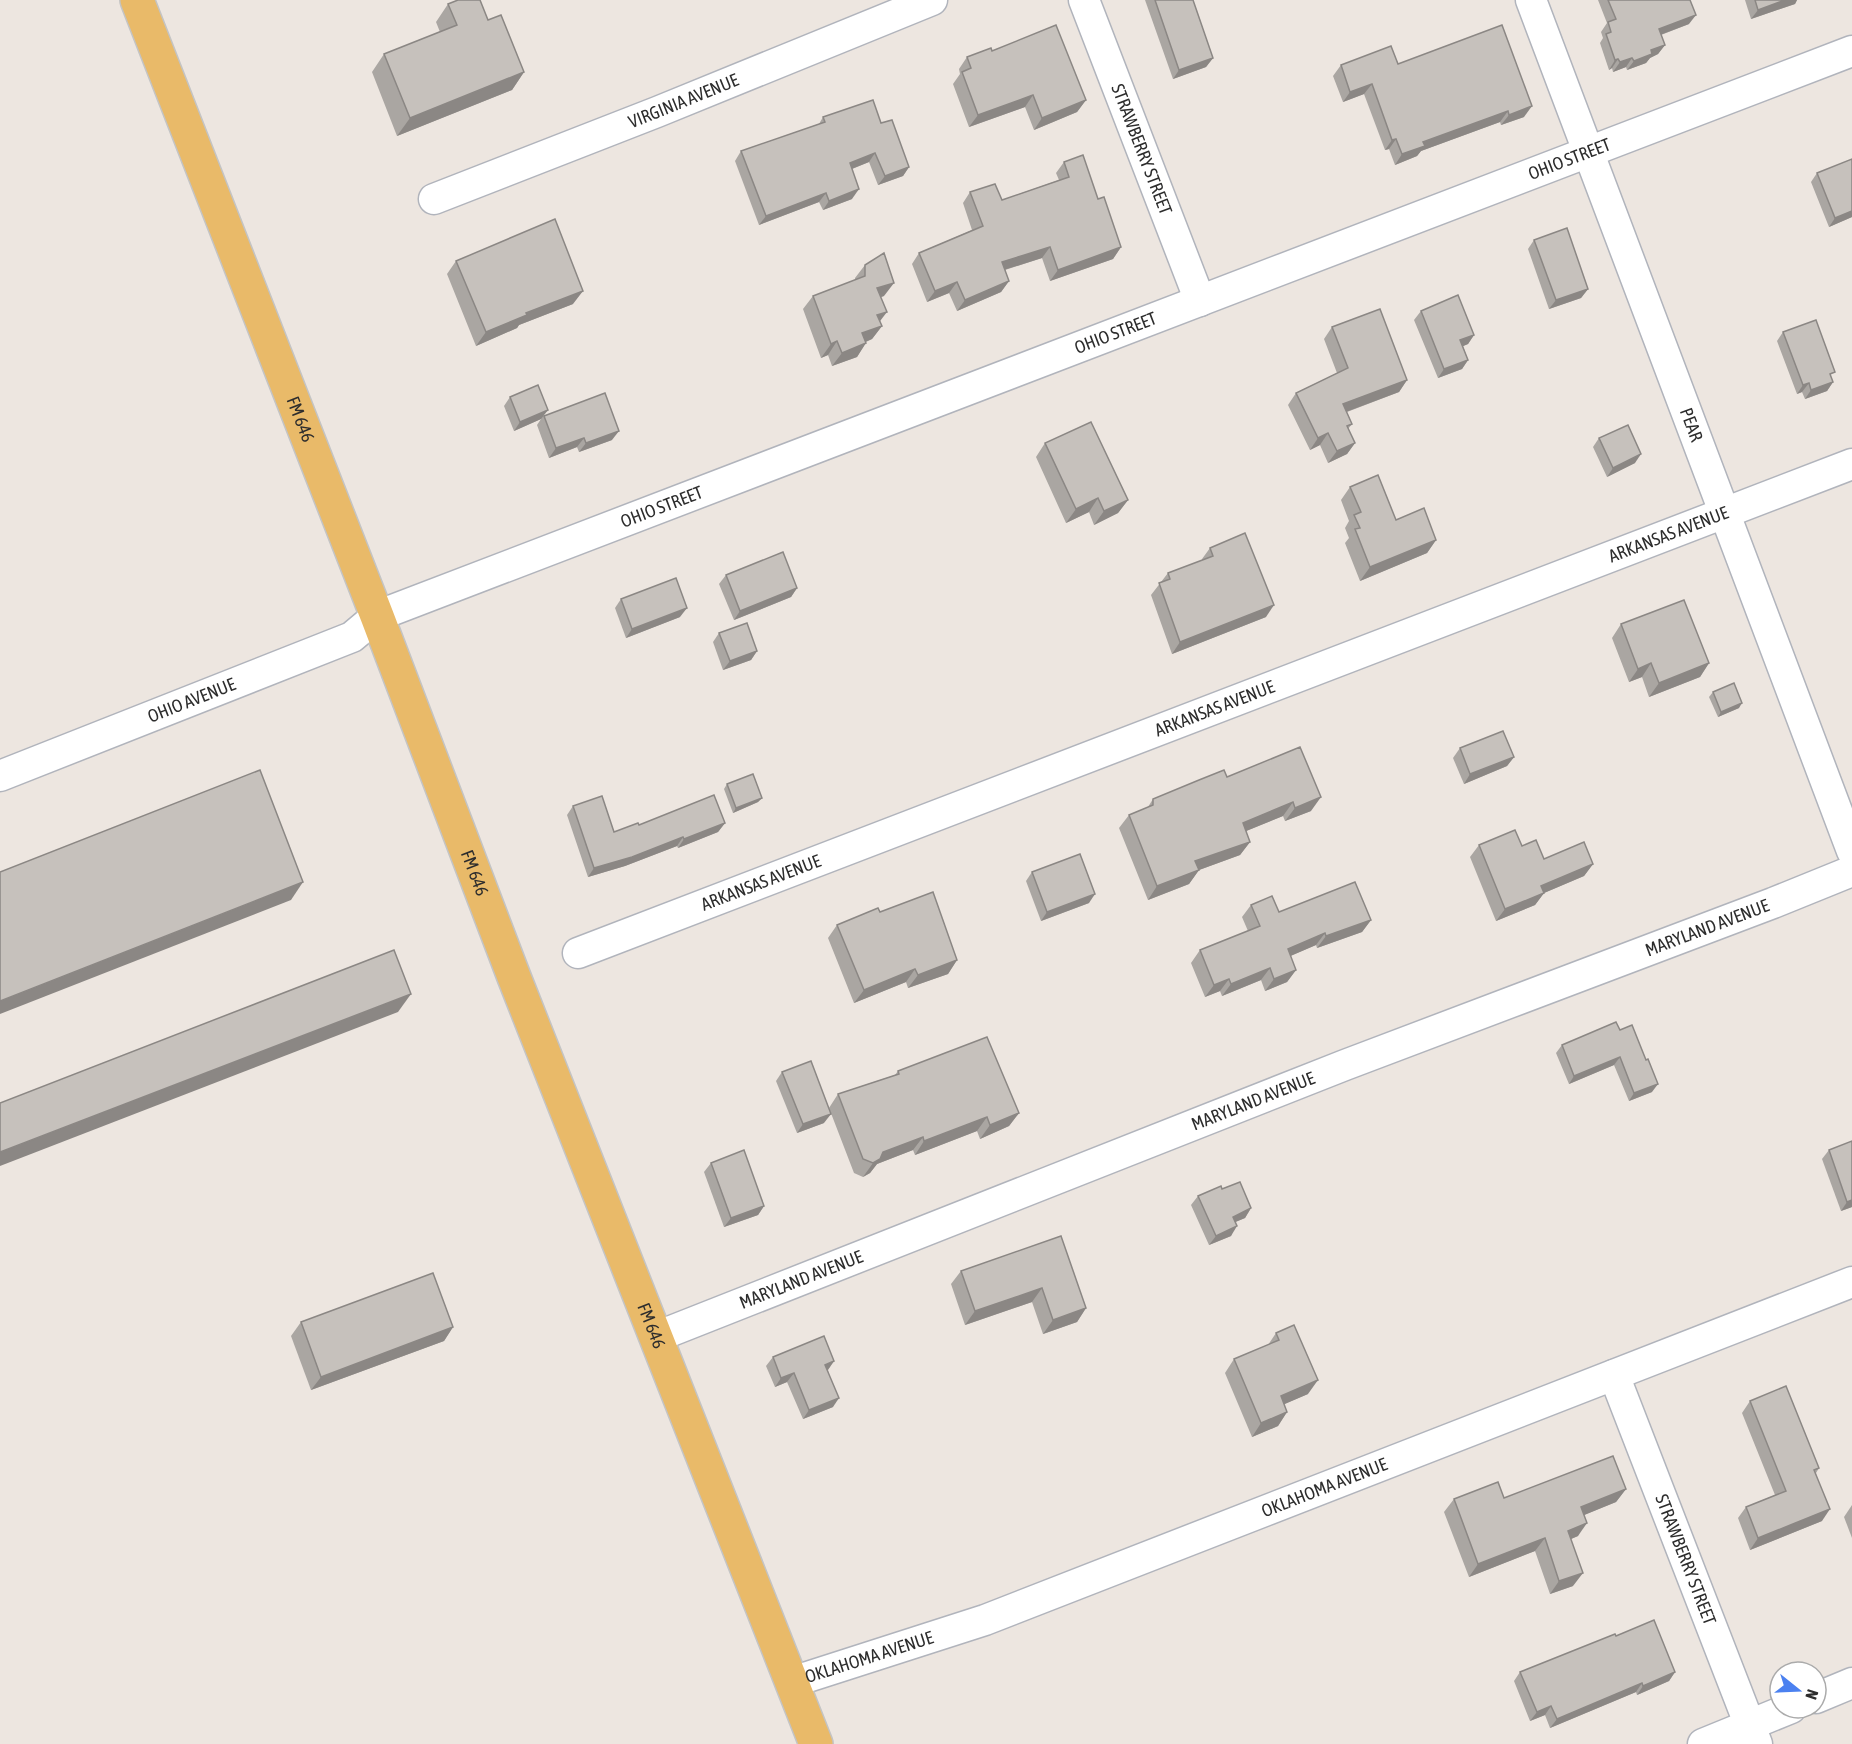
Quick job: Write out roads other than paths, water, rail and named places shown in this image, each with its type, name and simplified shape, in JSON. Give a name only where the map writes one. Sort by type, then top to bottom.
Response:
[{"type":"main road","name":"FM 646","points":[[137,0],[377,616],[514,977],[816,1744]]},
{"type":"street","name":"VIRGINIA AVENUE","points":[[434,199],[657,112],[932,0]]},
{"type":"street","name":"STRAWBERRY STREET","points":[[1084,0],[1200,301]]},
{"type":"street","name":"PEAR","points":[[1532,0],[1852,851]]},
{"type":"street","name":"OHIO STREET","points":[[377,616],[1852,51]]},
{"type":"street","name":"ARKANSAS AVENUE","points":[[578,953],[1852,464]]},
{"type":"street","name":"OHIO AVENUE","points":[[0,776],[352,637],[377,616]]},
{"type":"street","name":"MARYLAND AVENUE","points":[[656,1337],[1345,1065],[1852,871]]},
{"type":"street","name":"OKLAHOMA AVENUE","points":[[792,1682],[985,1620],[1852,1282]]},
{"type":"street","name":"STRAWBERRY STREET","points":[[1614,1375],[1754,1734]]},
{"type":"street","points":[[1828,1693],[1852,1683]]},
{"type":"street","points":[[1703,1744],[1754,1734],[1774,1720]]}]
